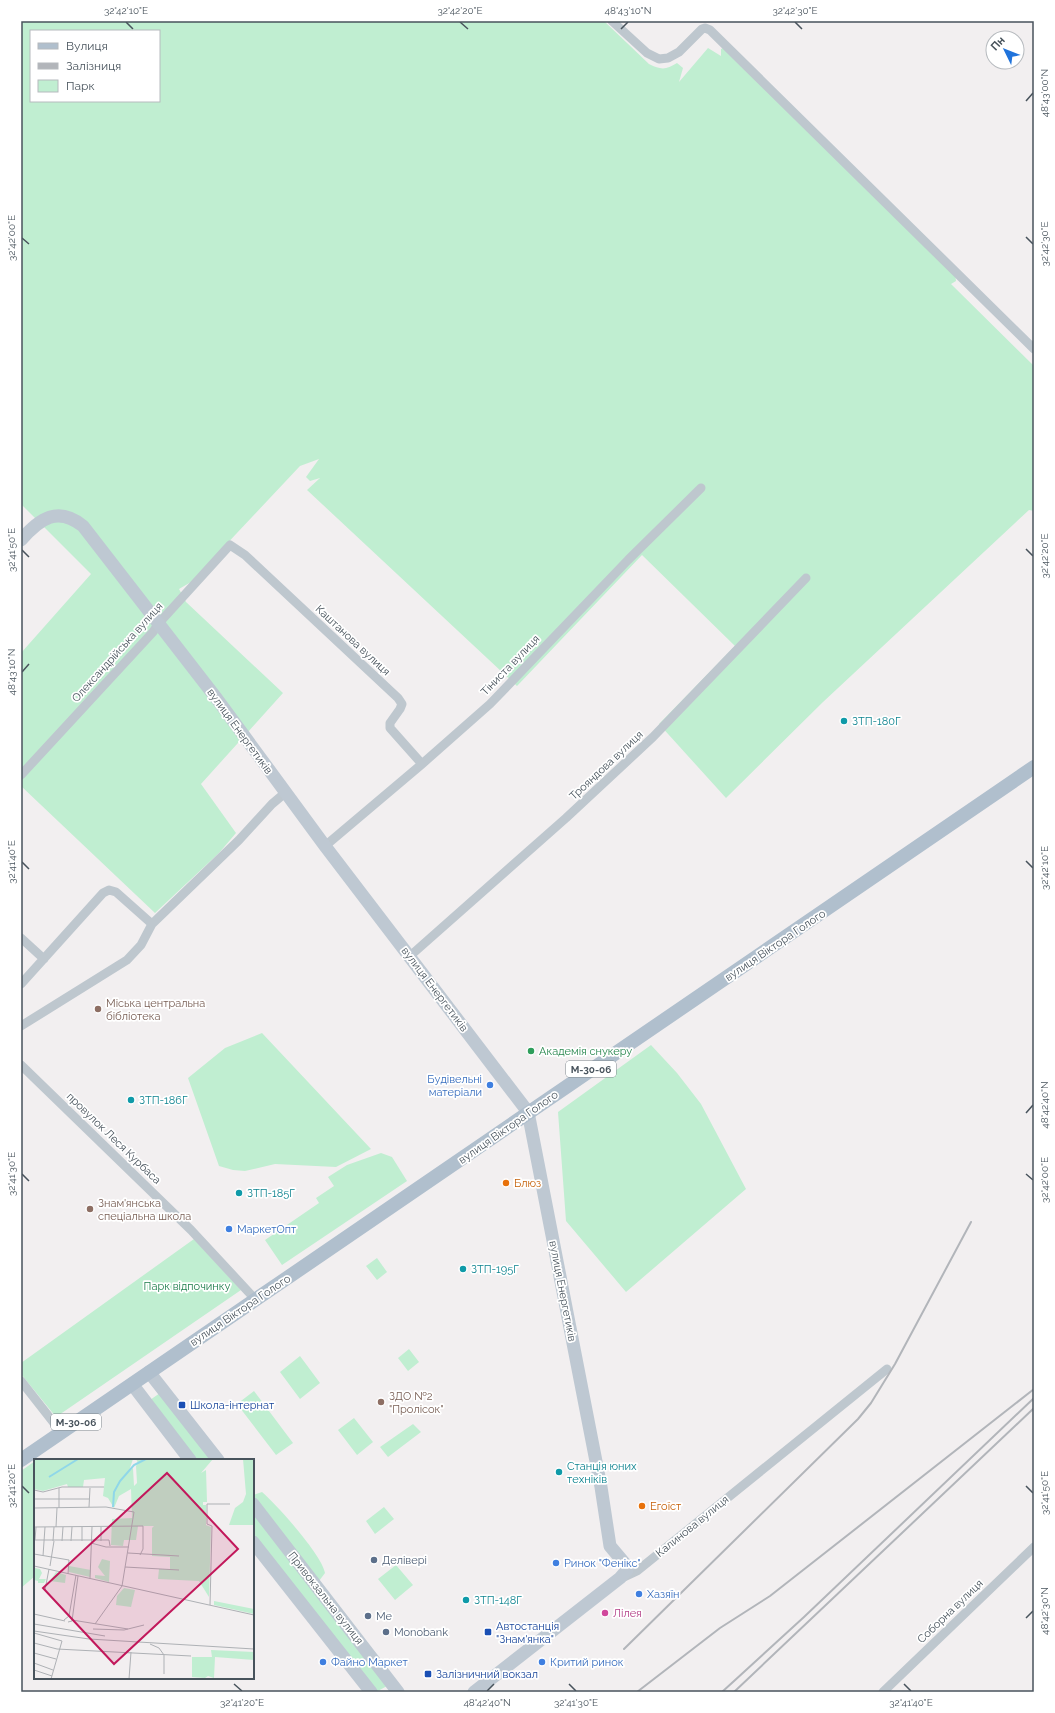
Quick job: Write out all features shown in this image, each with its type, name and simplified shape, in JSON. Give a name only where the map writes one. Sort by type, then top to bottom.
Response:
[{"type":"main road","name":"вулиця Віктора Голого","points":[[21,1460],[1034,767]]},
{"type":"street","points":[[612,21],[647,53],[659,60],[668,58],[679,52],[702,29],[705,28],[710,30],[1034,349]]},
{"type":"street","name":"Тіниста вулиця","points":[[325,846],[490,704],[628,560],[701,488]]},
{"type":"street","name":"вулиця Енергетиків","points":[[21,540],[43,519],[54,515],[64,515],[75,519],[83,526],[159,623],[325,846],[528,1112],[601,1487],[610,1546],[626,1565],[627,1570],[620,1578]]},
{"type":"street","name":"Каштанова вулиця","points":[[230,545],[245,555],[398,698],[402,704],[390,723],[390,728],[422,764]]},
{"type":"street","name":"Олександрійська вулиця","points":[[21,775],[148,638],[159,623],[230,545]]},
{"type":"street","name":"Трояндова вулиця","points":[[410,956],[566,818],[654,737],[806,578]]},
{"type":"street","points":[[21,1026],[127,960],[141,945],[152,924],[239,840],[285,792]]},
{"type":"street","points":[[21,984],[103,893],[108,890],[116,892],[152,924]]},
{"type":"street","points":[[21,938],[44,959]]},
{"type":"street","name":"провулок Леся Курбаса","points":[[21,1065],[191,1230],[255,1299]]},
{"type":"street","name":"Калинова вулиця","points":[[474,1692],[620,1578],[637,1571],[887,1369]]},
{"type":"street","points":[[149,1372],[217,1459]]},
{"type":"street","points":[[21,1381],[61,1432]]},
{"type":"street","points":[[132,1384],[189,1459]]},
{"type":"street","name":"Привокзальна вулиця","points":[[254,1505],[398,1692]]},
{"type":"street","name":"Привокзальна вулиця","points":[[254,1543],[371,1692]]},
{"type":"street","name":"Соборна вулиця","points":[[883,1692],[1034,1547]]},
{"type":"green space","points":[[21,21],[604,21],[649,64],[663,68],[670,67],[677,63],[683,68],[679,82],[708,48],[721,56],[721,49],[725,47],[955,274],[956,281],[951,284],[1034,366],[1034,511],[1029,510],[823,702],[726,798],[659,724],[735,646],[642,555],[517,686],[307,490],[320,478],[310,481],[306,477],[319,459],[300,466],[191,582],[179,589],[186,602],[283,693],[201,784],[236,833],[219,853],[155,913],[21,786],[21,653],[91,574],[21,504]]},
{"type":"green space","points":[[262,1033],[371,1149],[336,1167],[275,1164],[245,1171],[233,1170],[219,1166],[188,1078],[225,1048]]},
{"type":"green space","points":[[651,1045],[677,1073],[701,1104],[746,1189],[626,1292],[566,1221],[558,1112]]},
{"type":"green space","points":[[381,1153],[392,1157],[407,1181],[282,1265],[265,1240],[319,1203],[316,1198],[334,1186],[328,1177],[347,1165]]},
{"type":"green space","name":"Парк відпочинку","points":[[194,1239],[241,1290],[56,1417],[21,1374],[21,1363]]},
{"type":"green space","points":[[377,1258],[387,1272],[377,1280],[366,1266]]},
{"type":"green space","points":[[409,1349],[419,1362],[408,1371],[398,1358]]},
{"type":"green space","points":[[300,1356],[320,1383],[300,1399],[280,1372]]},
{"type":"green space","points":[[254,1391],[293,1443],[276,1455],[237,1404]]},
{"type":"green space","points":[[160,1393],[211,1459],[196,1459],[150,1400]]},
{"type":"green space","points":[[354,1418],[373,1442],[357,1455],[338,1430]]},
{"type":"green space","points":[[413,1424],[421,1432],[388,1457],[380,1447]]},
{"type":"green space","points":[[34,1462],[34,1577],[21,1588],[21,1471]]},
{"type":"green space","points":[[262,1492],[288,1519],[308,1543],[322,1565],[325,1573],[319,1581],[254,1501],[254,1495]]},
{"type":"green space","points":[[384,1507],[394,1519],[375,1534],[366,1521]]},
{"type":"green space","points":[[254,1514],[387,1686],[376,1692],[254,1534]]},
{"type":"green space","points":[[396,1565],[413,1585],[395,1600],[378,1579]]},
{"type":"railway","points":[[624,1649],[858,1419],[871,1403],[895,1364],[971,1222]]},
{"type":"railway","points":[[637,1692],[720,1628],[770,1596],[1034,1389]]},
{"type":"railway","points":[[722,1692],[804,1617],[1034,1398]]},
{"type":"railway","points":[[734,1692],[1034,1408]]},
{"type":"place","name":"ЗТП-180Г","points":[[844,721]]},
{"type":"place","name":"Міська центральна бібліотека","points":[[98,1009]]},
{"type":"place","name":"Академія снукеру","points":[[531,1051]]},
{"type":"place","name":"Будівельні матеріали","points":[[490,1085]]},
{"type":"place","name":"ЗТП-186Г","points":[[131,1100]]},
{"type":"place","name":"Блюз","points":[[506,1183]]},
{"type":"place","name":"ЗТП-185Г","points":[[239,1193]]},
{"type":"place","name":"Знам'янська спеціальна школа","points":[[90,1209]]},
{"type":"place","name":"МаркетОпт","points":[[229,1229]]},
{"type":"place","name":"ЗТП-195Г","points":[[463,1269]]},
{"type":"place","name":"ЗДО №2 \"Пролісок\"","points":[[381,1402]]},
{"type":"place","name":"Школа-інтернат","points":[[182,1405]]},
{"type":"place","name":"Станція юних техніків","points":[[559,1472]]},
{"type":"place","name":"Егоїст","points":[[642,1506]]},
{"type":"place","name":"Делівері","points":[[374,1560]]},
{"type":"place","name":"Ринок \"Фенікс\"","points":[[556,1563]]},
{"type":"place","name":"Хазяїн","points":[[639,1594]]},
{"type":"place","name":"ЗТП-148Г","points":[[466,1600]]},
{"type":"place","name":"Лілея","points":[[605,1613]]},
{"type":"place","name":"Me","points":[[368,1616]]},
{"type":"place","name":"Monobank","points":[[386,1632]]},
{"type":"place","name":"Автостанція \"Знам'янка\"","points":[[488,1632]]},
{"type":"place","name":"Файно Маркет","points":[[323,1662]]},
{"type":"place","name":"Критий ринок","points":[[542,1662]]},
{"type":"place","name":"Залізничний вокзал","points":[[428,1674]]}]
